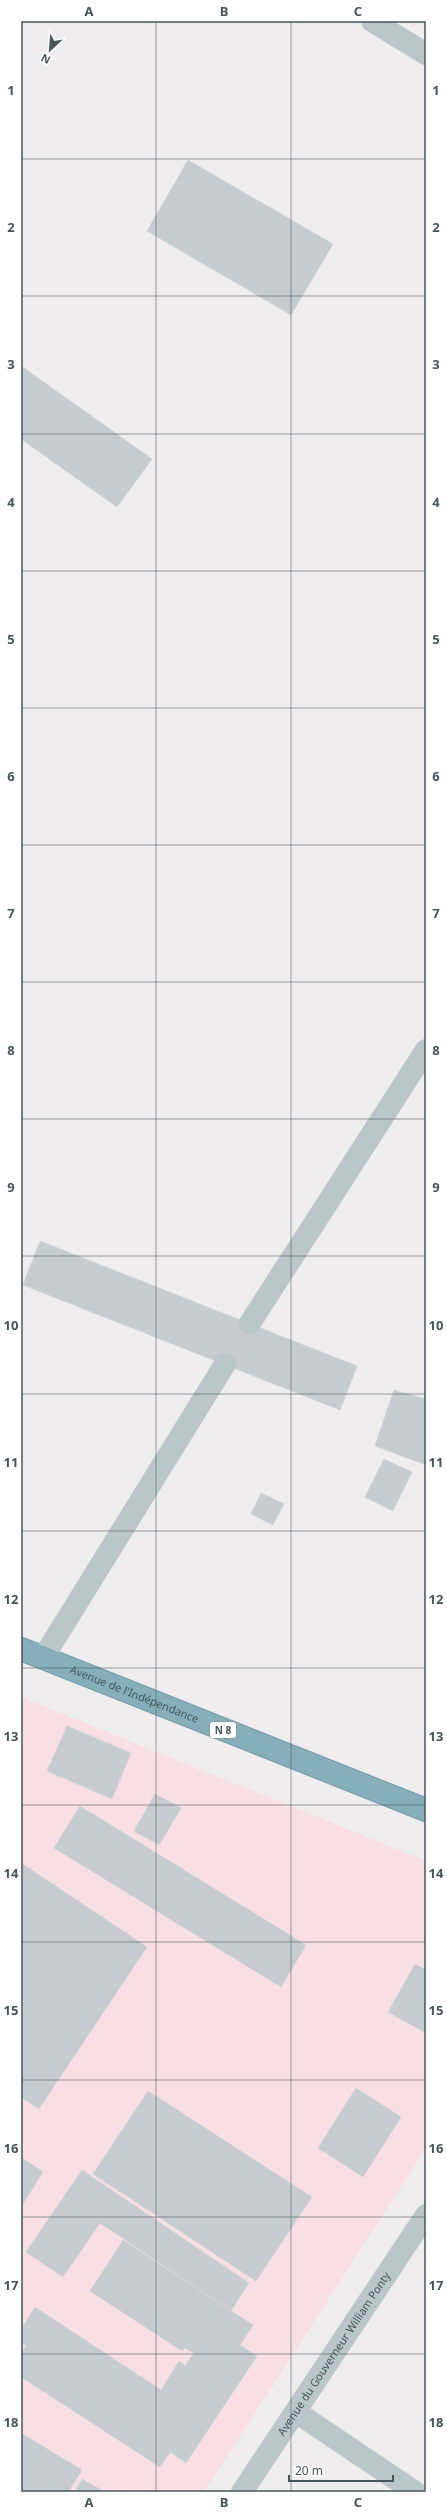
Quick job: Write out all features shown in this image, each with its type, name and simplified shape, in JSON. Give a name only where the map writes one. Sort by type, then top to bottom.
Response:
[{"type":"highway","name":"Avenue de l'Indépendance","points":[[21,1649],[426,1810]]},
{"type":"street","points":[[372,21],[426,54]]},
{"type":"street","points":[[250,1323],[426,1050]]},
{"type":"street","points":[[43,1658],[225,1364]]},
{"type":"street","name":"Avenue du Gouverneur William Ponty","points":[[242,2492],[426,2215]]},
{"type":"street","points":[[296,2412],[415,2492]]},
{"type":"shaded area","points":[[21,1697],[426,1861],[426,2148],[204,2492],[21,2492]]},
{"type":"building","points":[[188,160],[333,244],[291,315],[147,231]]},
{"type":"building","points":[[21,366],[152,459],[117,507],[21,439]]},
{"type":"building","points":[[40,1241],[357,1366],[340,1410],[23,1285]]},
{"type":"building","points":[[394,1390],[426,1399],[426,1465],[375,1446]]},
{"type":"building","points":[[384,1459],[412,1472],[393,1511],[365,1497]]},
{"type":"building","points":[[261,1493],[284,1504],[273,1525],[251,1514]]},
{"type":"building","points":[[67,1726],[131,1753],[112,1799],[47,1771]]},
{"type":"building","points":[[155,1794],[181,1808],[159,1845],[134,1831]]},
{"type":"building","points":[[80,1806],[306,1945],[281,1987],[54,1848]]},
{"type":"building","points":[[21,1863],[147,1947],[39,2109],[21,2097]]},
{"type":"building","points":[[415,1964],[426,1970],[426,2033],[388,2012]]},
{"type":"building","points":[[356,2088],[401,2117],[363,2177],[318,2148]]},
{"type":"building","points":[[148,2091],[312,2197],[256,2281],[93,2174]]},
{"type":"building","points":[[21,2157],[43,2172],[21,2207]]},
{"type":"building","points":[[82,2170],[249,2283],[231,2311],[100,2223],[63,2277],[26,2252]]},
{"type":"building","points":[[123,2240],[253,2325],[240,2345],[257,2356],[186,2463],[170,2452],[160,2467],[21,2377],[21,2353],[26,2346],[21,2342],[21,2330],[35,2307],[161,2390],[179,2361],[185,2366],[194,2353],[185,2348],[182,2351],[90,2291]]},
{"type":"building","points":[[21,2433],[82,2470],[68,2492],[21,2492]]},
{"type":"building","points":[[82,2479],[105,2492],[75,2492]]}]
